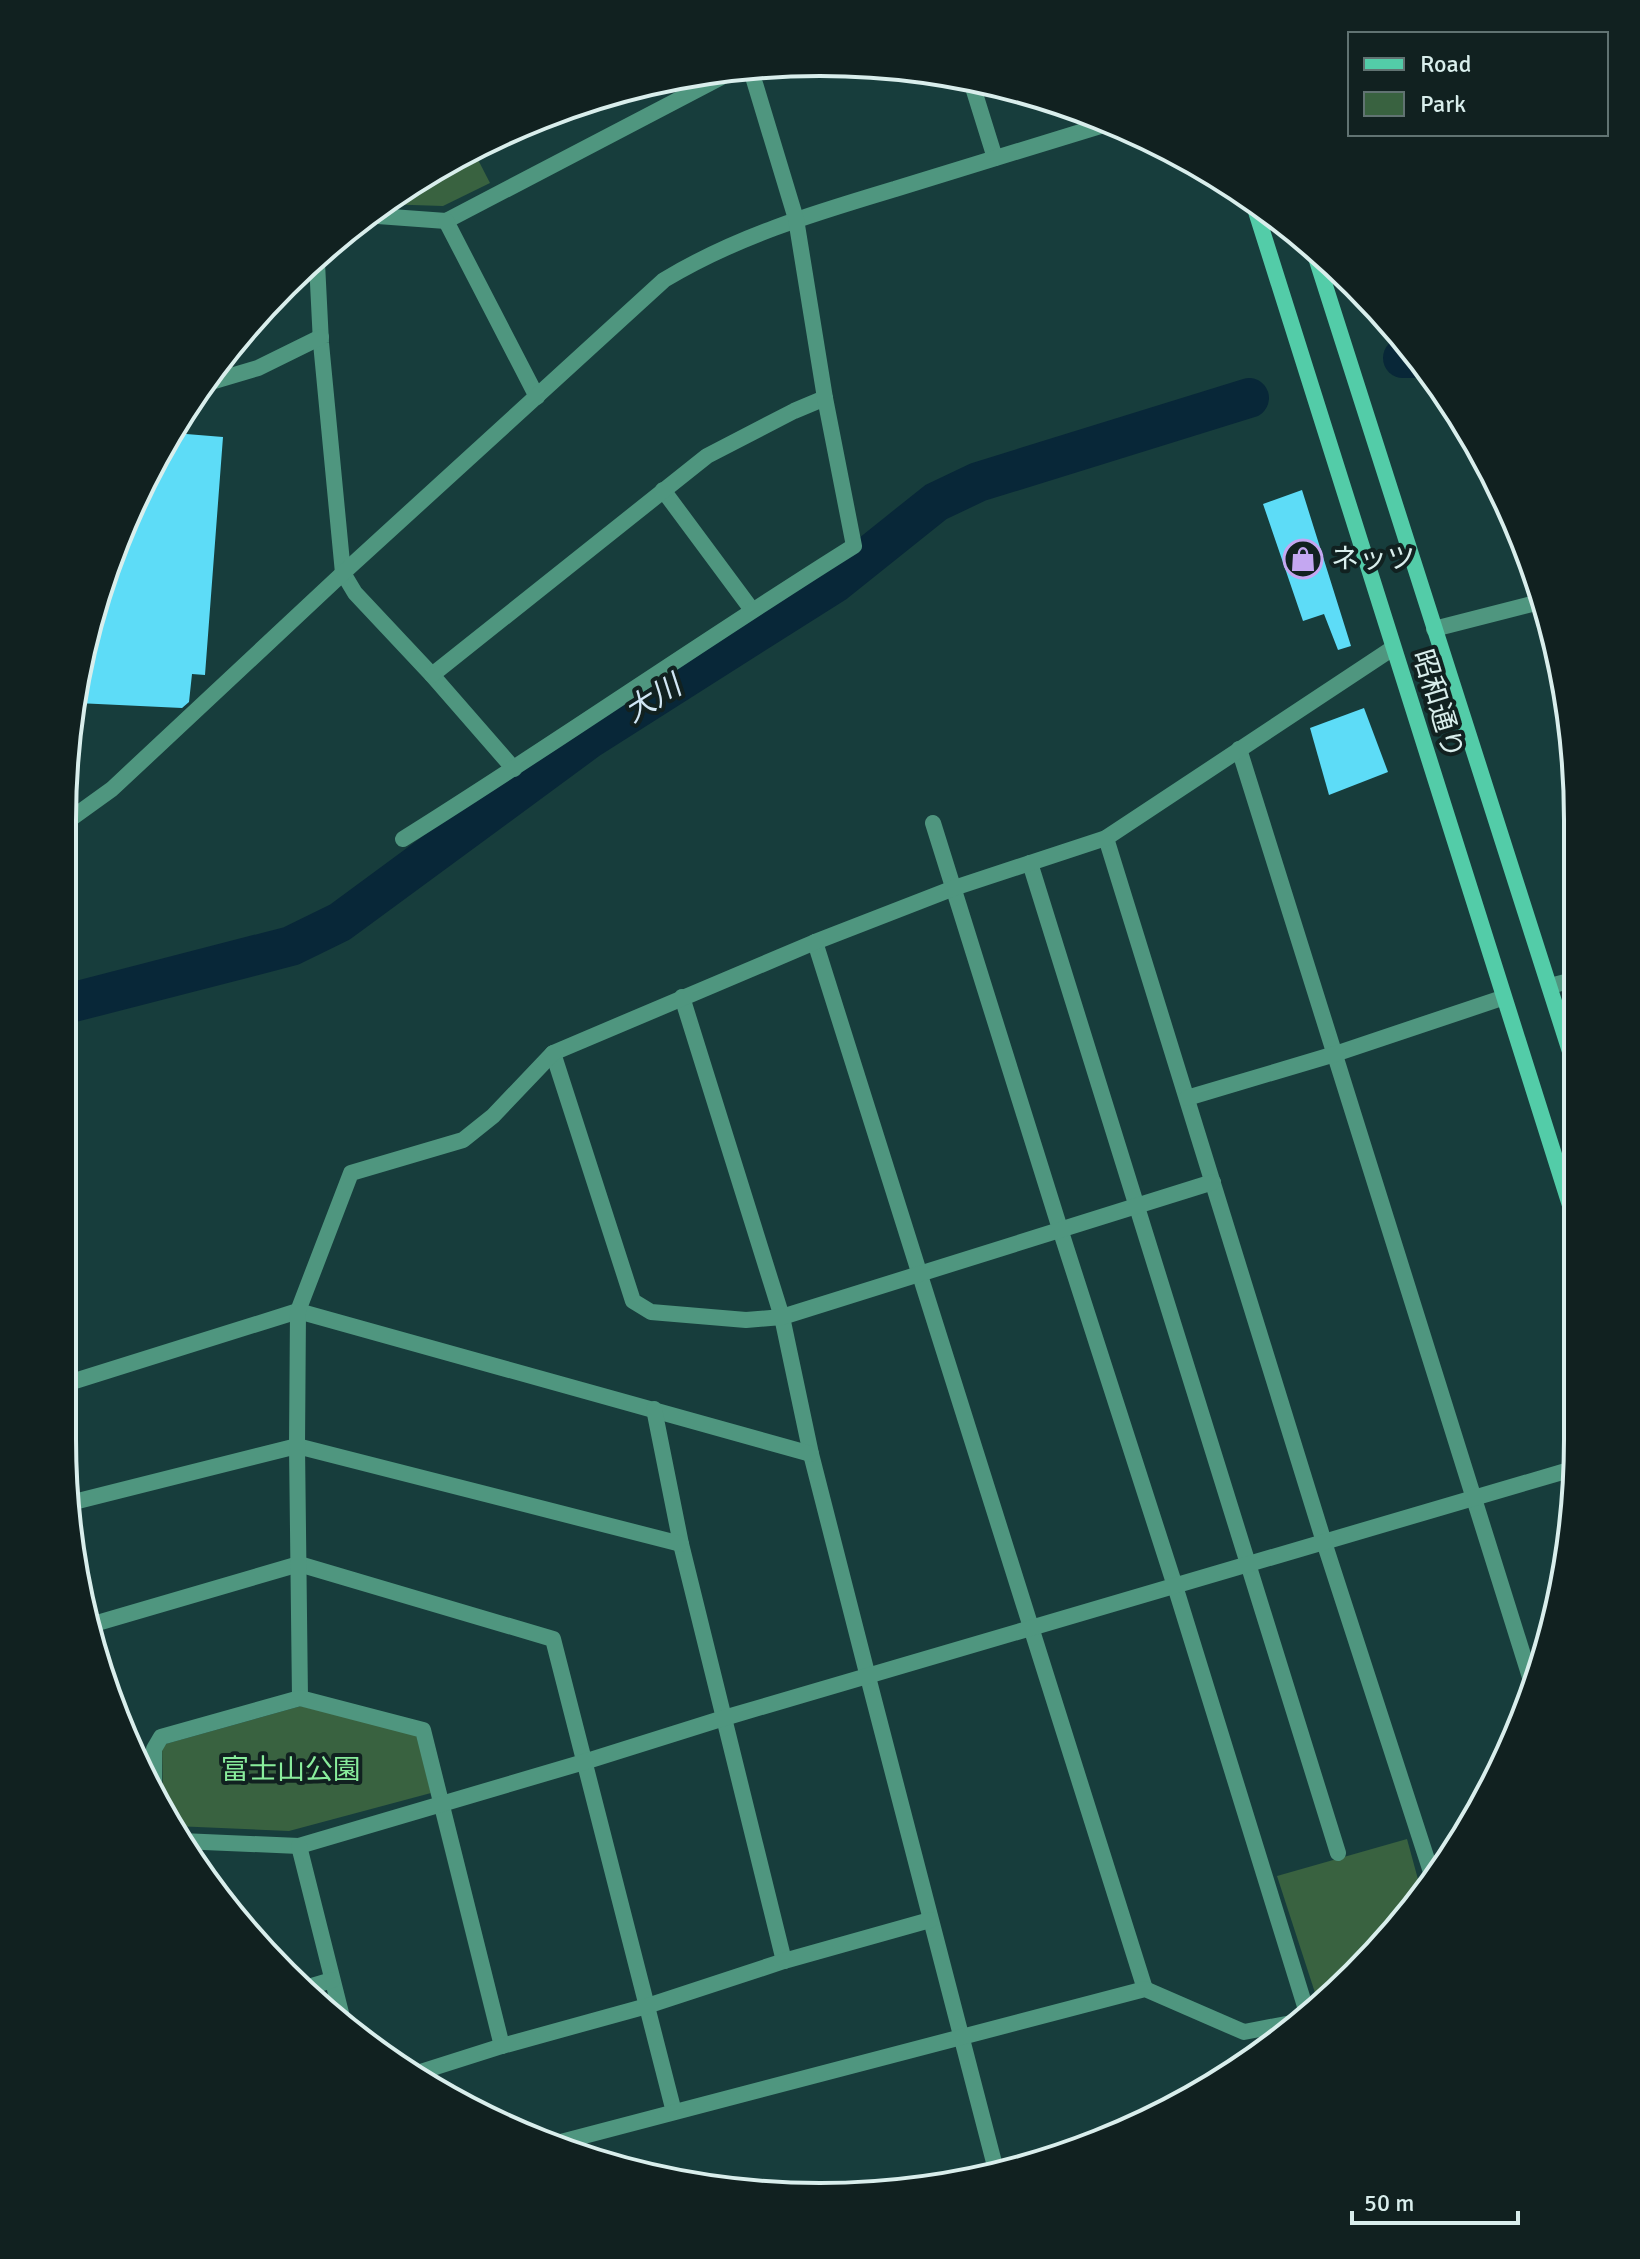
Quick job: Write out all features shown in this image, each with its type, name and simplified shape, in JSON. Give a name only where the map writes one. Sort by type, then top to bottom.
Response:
[{"type":"street","points":[[403,839],[854,546],[825,398],[796,219],[754,79]]},
{"type":"street","points":[[386,217],[446,221],[707,85]]},
{"type":"street","points":[[974,92],[995,158]]},
{"type":"street","points":[[76,815],[112,789],[664,280],[739,240],[796,219],[1093,128]]},
{"type":"street","name":"昭和通り","points":[[1258,219],[1564,1187]]},
{"type":"street","points":[[446,221],[537,397]]},
{"type":"street","name":"昭和通り","points":[[1320,269],[1564,1032]]},
{"type":"street","points":[[317,272],[343,573],[355,593],[514,769]]},
{"type":"street","points":[[221,379],[258,368],[321,337]]},
{"type":"street","points":[[432,675],[707,456],[825,398]]},
{"type":"street","points":[[663,490],[752,610]]},
{"type":"street","points":[[1434,629],[1532,604]]},
{"type":"street","points":[[300,1698],[298,1311],[351,1173],[463,1140],[493,1116],[553,1053],[815,942],[954,888],[1106,838],[1393,648]]},
{"type":"street","points":[[1239,749],[1528,1669]]},
{"type":"street","points":[[933,823],[1304,2004]]},
{"type":"street","points":[[1106,838],[1324,1542],[1429,1866]]},
{"type":"street","points":[[1030,863],[1338,1853]]},
{"type":"street","points":[[815,942],[1145,1989]]},
{"type":"street","points":[[1550,986],[1564,982]]},
{"type":"street","points":[[682,997],[782,1317],[811,1454],[994,2162]]},
{"type":"street","points":[[1187,1098],[1335,1054],[1502,998]]},
{"type":"street","points":[[553,1053],[633,1301],[651,1312],[746,1320],[782,1317],[1213,1182]]},
{"type":"street","points":[[76,1381],[298,1311],[811,1454]]},
{"type":"street","points":[[654,1409],[681,1544],[784,1961]]},
{"type":"street","points":[[79,1501],[297,1446],[681,1544]]},
{"type":"street","points":[[195,1842],[299,1846],[1563,1472]]},
{"type":"street","points":[[99,1623],[299,1564],[553,1639],[674,2112]]},
{"type":"street","points":[[154,1770],[154,1749],[161,1737],[300,1698],[423,1730],[502,2046]]},
{"type":"street","points":[[299,1846],[339,2006]]},
{"type":"street","points":[[427,2070],[930,1920]]},
{"type":"street","points":[[315,1985],[332,1980]]},
{"type":"street","points":[[570,2140],[1145,1989],[1244,2032],[1277,2026]]},
{"type":"green space","points":[[478,160],[490,183],[443,206],[402,205]]},
{"type":"green space","name":"富士山公園","points":[[301,1706],[417,1735],[431,1793],[289,1831],[185,1826],[163,1786],[162,1745]]},
{"type":"green space","points":[[1407,1839],[1418,1881],[1379,1930],[1315,1994],[1277,1876]]},
{"type":"building","points":[[185,434],[223,437],[205,675],[192,674],[189,702],[182,708],[85,703],[101,627],[115,581],[153,491]]},
{"type":"building","name":"ネッツ","points":[[1302,490],[1351,646],[1338,650],[1324,614],[1303,621],[1263,504]]},
{"type":"building","points":[[1364,708],[1388,772],[1329,795],[1310,728]]},
{"type":"waterway","name":"大川","points":[[76,1001],[291,946],[340,922],[590,738],[836,582],[936,502],[978,482],[1249,398]]},
{"type":"place","name":"ネッツ","points":[[1303,559]]}]
